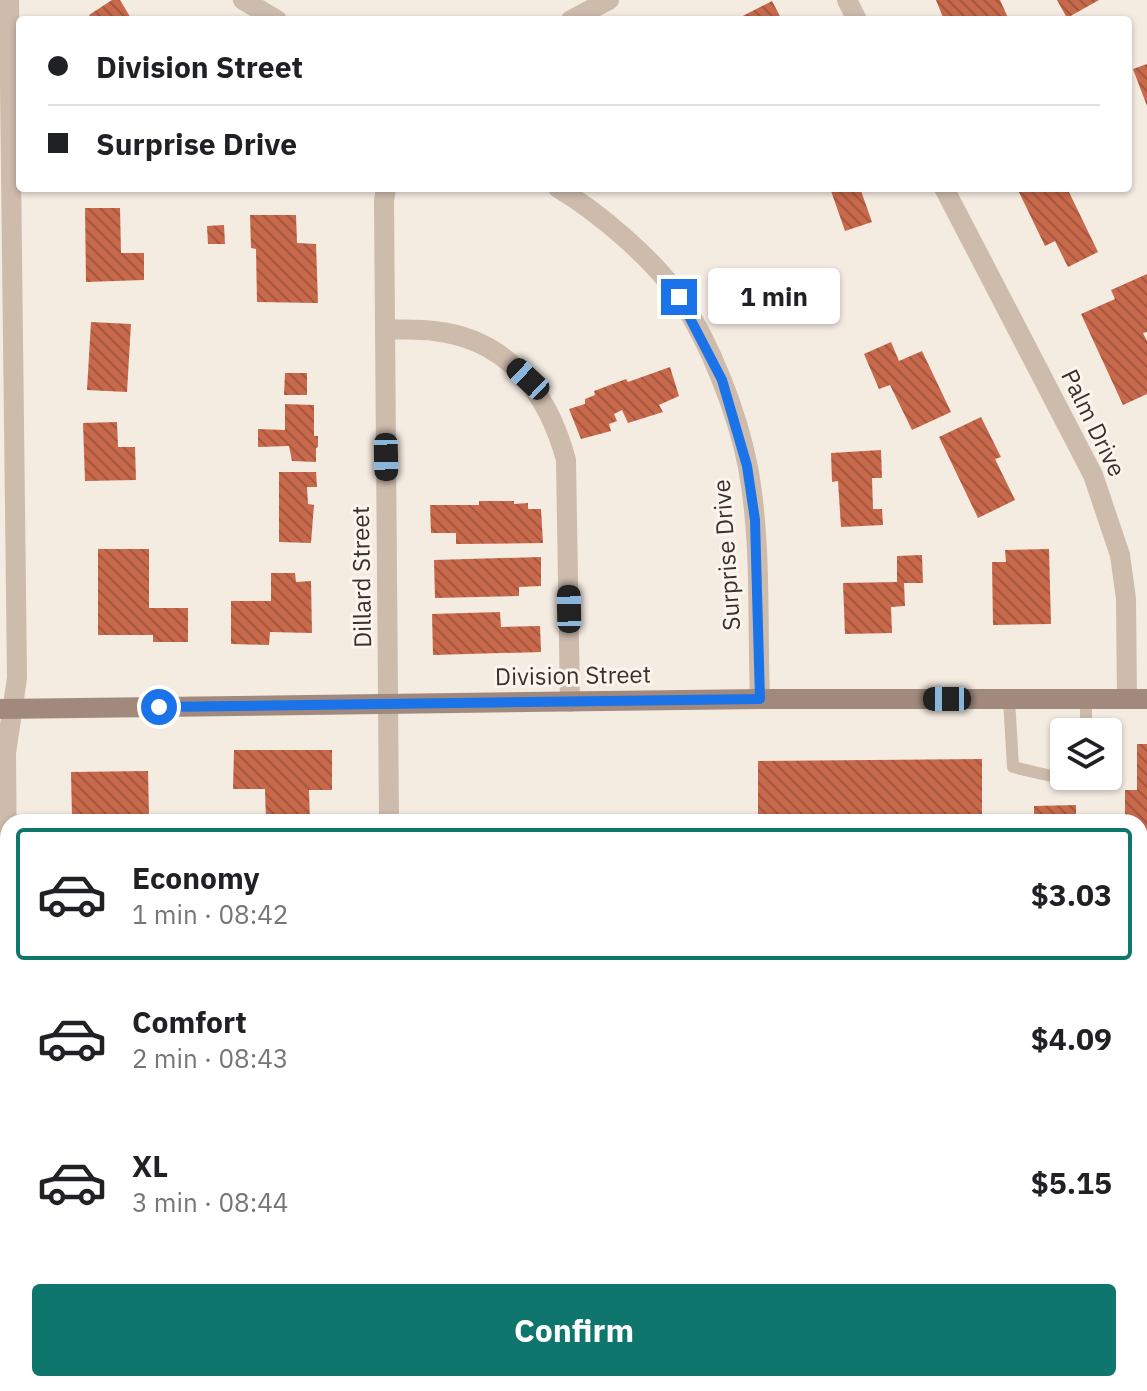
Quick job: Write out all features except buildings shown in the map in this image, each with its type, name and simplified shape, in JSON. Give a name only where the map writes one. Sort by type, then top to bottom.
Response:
[{"type":"street","points":[[7,814],[6,708],[17,678],[9,0]]},
{"type":"street","points":[[243,0],[270,16]]},
{"type":"street","points":[[579,16],[609,0]]},
{"type":"street","name":"Dillard Street","points":[[385,192],[389,814]]},
{"type":"street","name":"Surprise Drive","points":[[564,192],[627,238],[679,297],[722,380],[747,466],[755,520],[760,699]]},
{"type":"street","name":"Palm Drive","points":[[946,192],[1093,475],[1120,555],[1137,699]]},
{"type":"street","points":[[385,329],[436,331],[480,344],[503,357],[528,379],[546,404],[558,430],[566,460],[570,702]]},
{"type":"street","name":"Division Street","points":[[6,708],[760,699],[1137,699]]},
{"type":"lane","points":[[1009,699],[1013,767],[1050,776]]},
{"type":"lane","points":[[1086,699],[1086,718]]},
{"type":"route","points":[[159,707],[760,699],[755,520],[747,466],[722,380],[679,297]]}]
